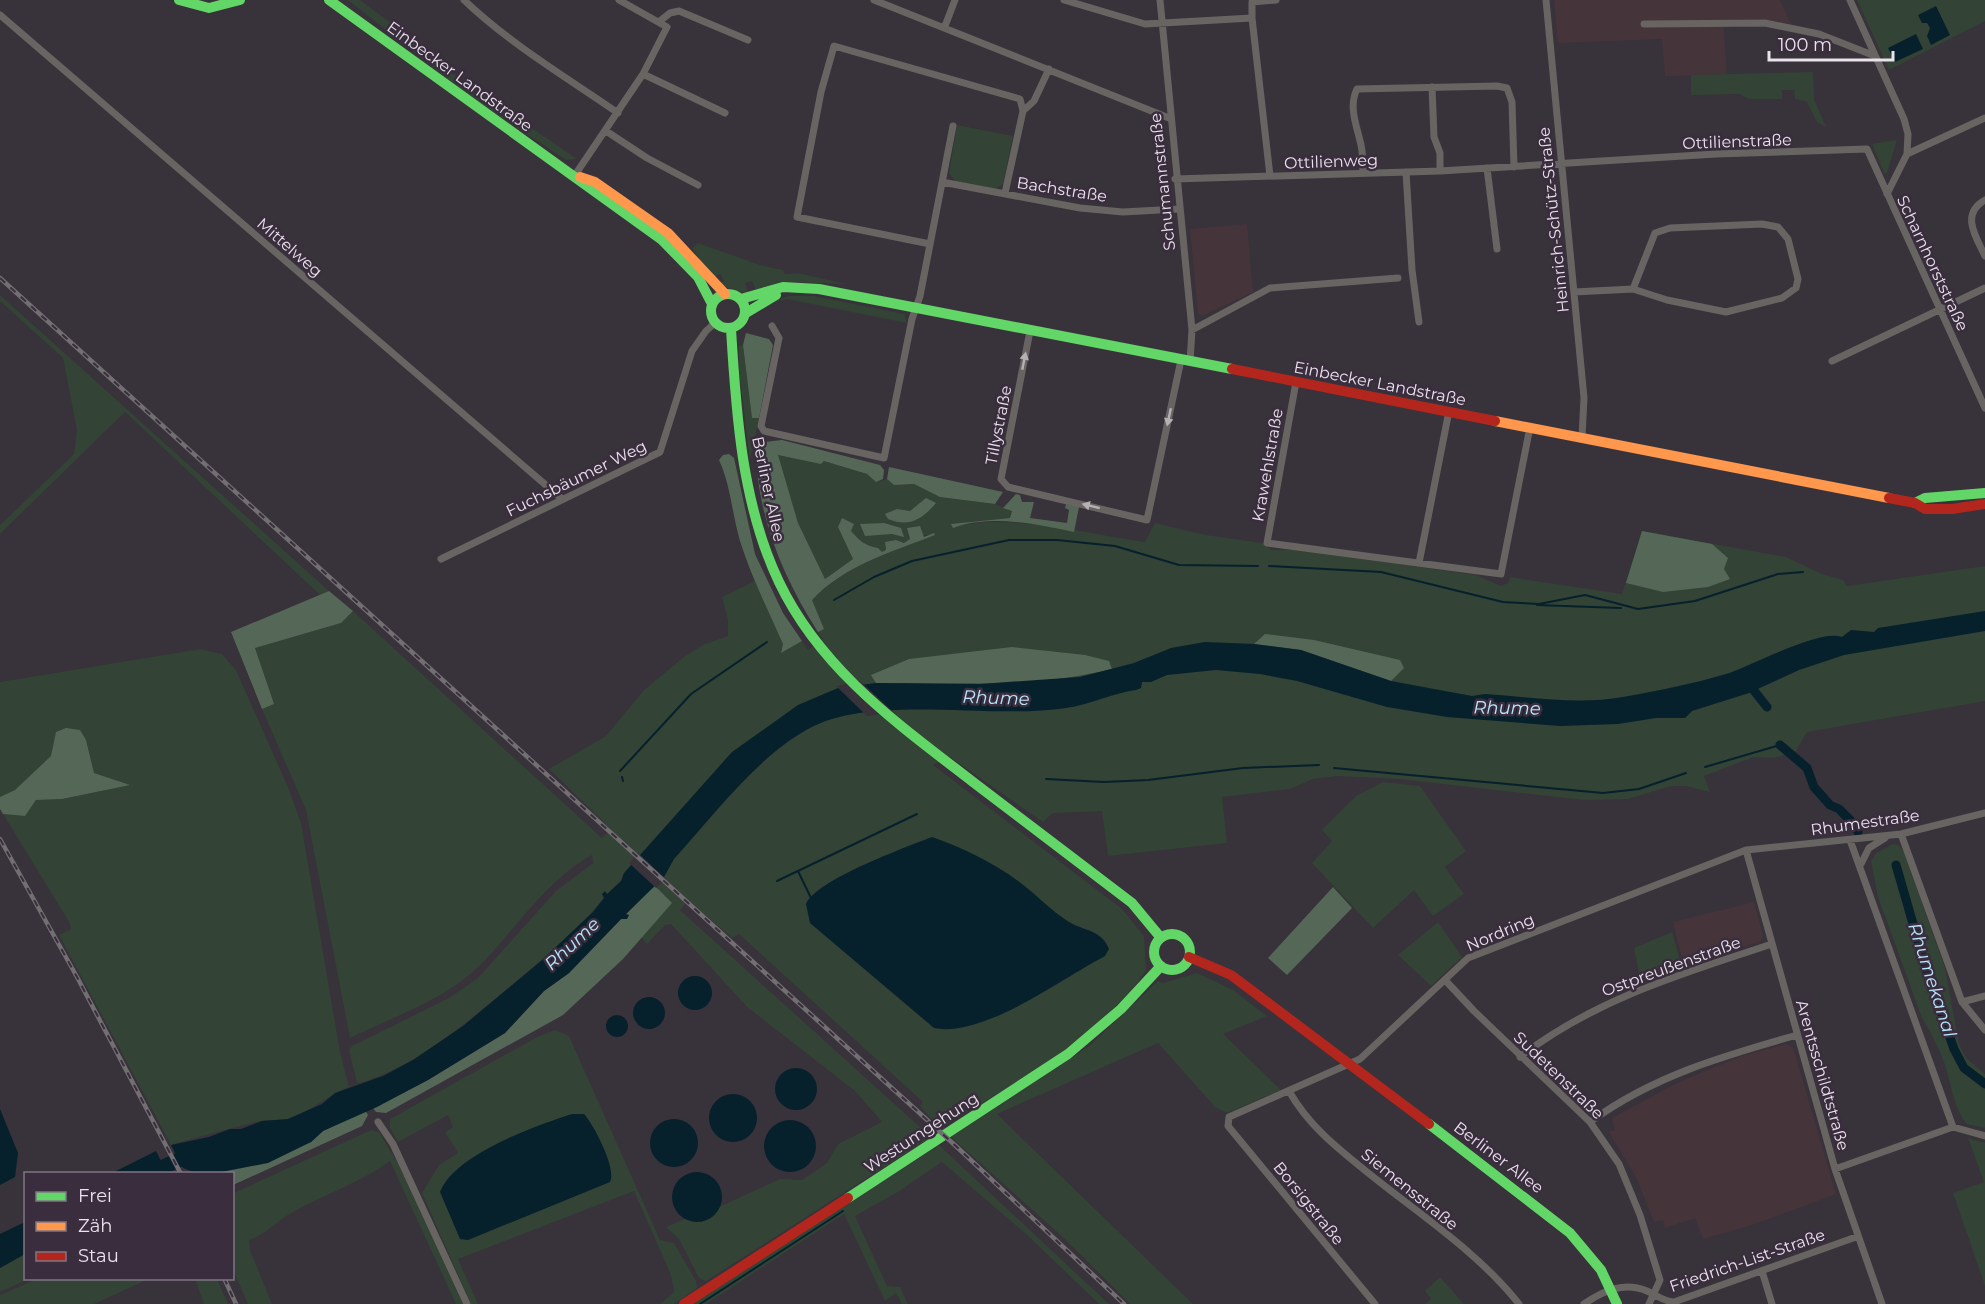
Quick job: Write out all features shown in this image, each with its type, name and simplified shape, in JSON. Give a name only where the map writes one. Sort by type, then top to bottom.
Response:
[{"type":"main road","points":[[179,0],[209,8],[240,0]]},
{"type":"main road","name":"Einbecker Landstraße","points":[[329,0],[448,88],[575,175],[590,189],[675,251],[709,293],[712,304]]},
{"type":"main road","name":"Einbecker Landstraße","points":[[575,175],[595,182],[668,233],[725,294]]},
{"type":"main road","name":"Einbecker Landstraße","points":[[741,299],[793,286],[1915,502],[1925,509],[1936,510],[1985,504]]},
{"type":"main road","name":"Einbecker Landstraße","points":[[746,313],[757,304],[788,292],[838,294]]},
{"type":"main road","points":[[725,294],[741,299],[746,313],[741,324],[731,329],[715,323],[711,314],[712,304],[725,294]]},
{"type":"main road","name":"Berliner Allee","points":[[731,329],[746,464],[764,545],[778,582],[817,644],[851,684],[879,710],[1132,903],[1161,938]]},
{"type":"main road","name":"Einbecker Landstraße","points":[[1915,502],[1925,498],[1985,493]]},
{"type":"main road","points":[[1172,934],[1182,937],[1189,946],[1190,957],[1180,968],[1170,970],[1161,966],[1156,960],[1154,950],[1161,938],[1172,934]]},
{"type":"main road","name":"Berliner Allee","points":[[1190,957],[1231,975],[1561,1224],[1593,1255],[1612,1289],[1617,1304]]},
{"type":"main road","name":"Westumgehung","points":[[684,1304],[1068,1054],[1121,1009],[1161,966]]},
{"type":"street","points":[[464,0],[512,40],[618,113]]},
{"type":"street","points":[[575,175],[643,74],[667,27],[619,0]]},
{"type":"street","points":[[874,0],[945,26],[1169,118]]},
{"type":"street","points":[[945,26],[955,0]]},
{"type":"street","points":[[1064,0],[1145,24],[1252,18]]},
{"type":"street","name":"Schumannstraße","points":[[1148,520],[1191,330],[1169,118],[1160,0]]},
{"type":"street","points":[[1270,176],[1252,2],[1276,0]]},
{"type":"street","name":"Heinrich-Schütz-Straße","points":[[1546,0],[1584,398],[1582,437]]},
{"type":"street","points":[[1850,0],[1904,119],[1908,134],[1907,154],[1887,194]]},
{"type":"street","points":[[660,21],[670,13],[679,12],[748,40]]},
{"type":"street","name":"Mittelweg","points":[[0,15],[562,499]]},
{"type":"street","points":[[1644,24],[1765,23],[1820,34],[1875,56]]},
{"type":"street","points":[[930,244],[797,217],[821,92],[834,46],[1020,99],[1023,111],[1005,193]]},
{"type":"street","points":[[1023,111],[1034,101],[1049,69]]},
{"type":"street","points":[[643,74],[725,113]]},
{"type":"street","points":[[1364,173],[1361,145],[1354,126],[1353,97],[1358,89],[1497,86],[1507,88],[1512,102],[1514,167]]},
{"type":"street","points":[[1432,87],[1434,137],[1440,153],[1440,171]]},
{"type":"street","points":[[1907,154],[1985,118]]},
{"type":"street","points":[[772,326],[779,338],[761,426],[764,431],[884,458],[953,126]]},
{"type":"street","points":[[606,131],[647,158],[698,185]]},
{"type":"street","name":"Ottilienstraße","points":[[1560,164],[1716,154],[1867,149],[1887,194]]},
{"type":"street","name":"Ottilienweg","points":[[1175,179],[1440,171],[1560,164]]},
{"type":"street","points":[[1487,168],[1497,249]]},
{"type":"street","points":[[1406,172],[1412,270],[1419,322]]},
{"type":"street","name":"Bachstraße","points":[[942,182],[1080,208],[1123,212],[1179,209]]},
{"type":"street","name":"Scharnhorststraße","points":[[1887,194],[1985,408]]},
{"type":"street","points":[[1985,200],[1974,208],[1971,221],[1985,256]]},
{"type":"street","points":[[1574,292],[1633,289],[1667,300],[1726,312],[1782,298],[1796,288],[1798,279],[1788,239],[1778,227],[1762,224],[1670,228],[1655,233],[1633,289]]},
{"type":"street","points":[[1191,330],[1270,288],[1398,278]]},
{"type":"street","points":[[1832,361],[1985,288]]},
{"type":"street","name":"Fuchsbäumer Weg","points":[[441,559],[660,452],[692,351],[706,331],[715,323]]},
{"type":"street","name":"Tillystraße","points":[[1030,331],[1001,479],[1008,487],[1148,520]]},
{"type":"street","name":"Krawehlstraße","points":[[1296,382],[1267,543],[1419,563]]},
{"type":"street","points":[[1449,411],[1419,563],[1501,574],[1530,427]]},
{"type":"street","name":"Rhumestraße","points":[[1746,850],[1890,836],[1985,813]]},
{"type":"street","points":[[1901,834],[1962,1002],[1985,1030]]},
{"type":"street","points":[[1861,867],[1869,848],[1890,836]]},
{"type":"street","points":[[1850,840],[1953,1127]]},
{"type":"street","name":"Arentsschildtstraße","points":[[1746,850],[1835,1169],[1856,1237],[1882,1304]]},
{"type":"street","name":"Nordring","points":[[1229,1117],[1351,1065],[1379,1043],[1468,958],[1746,850]]},
{"type":"street","name":"Ostpreußenstraße","points":[[1520,1057],[1543,1039],[1600,1007],[1655,983],[1772,944]]},
{"type":"street","name":"Sudetenstraße","points":[[1445,980],[1520,1057],[1590,1122],[1619,1164],[1640,1215],[1660,1280],[1649,1304]]},
{"type":"street","points":[[1962,1002],[1985,996]]},
{"type":"street","points":[[1590,1122],[1618,1101],[1687,1068],[1797,1035]]},
{"type":"street","name":"Siemensstraße","points":[[1289,1091],[1298,1107],[1326,1139],[1480,1263],[1519,1304]]},
{"type":"street","name":"Borsigstraße","points":[[1229,1117],[1228,1126],[1375,1304]]},
{"type":"street","points":[[378,1122],[393,1144],[467,1304]]},
{"type":"street","points":[[1835,1169],[1953,1127],[1985,1136]]},
{"type":"street","name":"Friedrich-List-Straße","points":[[1612,1289],[1632,1287],[1674,1302],[1856,1237]]},
{"type":"street","points":[[1762,1271],[1772,1304]]},
{"type":"street","points":[[1584,1304],[1612,1289]]},
{"type":"shaded area","points":[[1554,0],[1780,0],[1791,24],[1763,19],[1723,20],[1727,75],[1665,76],[1662,39],[1558,43]]},
{"type":"shaded area","points":[[1247,224],[1253,292],[1202,316],[1198,313],[1190,229]]},
{"type":"shaded area","points":[[1754,902],[1763,935],[1761,941],[1684,966],[1673,922]]},
{"type":"shaded area","points":[[1786,1044],[1793,1047],[1836,1194],[1752,1225],[1703,1239],[1695,1218],[1665,1228],[1663,1220],[1654,1222],[1636,1177],[1609,1132],[1615,1130],[1612,1118],[1677,1083],[1739,1057]]},
{"type":"green space","points":[[348,0],[360,0],[399,29],[430,58],[577,159],[566,160],[469,96]]},
{"type":"green space","points":[[1857,0],[1985,0],[1985,21],[1889,70]]},
{"type":"green space","points":[[1813,72],[1814,99],[1826,127],[1817,122],[1807,102],[1795,99],[1794,90],[1782,90],[1782,99],[1749,99],[1739,94],[1691,95],[1691,75]]},
{"type":"green space","points":[[957,125],[1013,136],[1003,184],[996,189],[955,181],[949,173]]},
{"type":"green space","points":[[1897,140],[1887,173],[1884,173],[1872,144]]},
{"type":"green space","points":[[698,243],[760,265],[783,270],[785,274],[798,273],[846,284],[792,282],[757,292],[752,281],[745,283],[749,294],[718,285],[724,281],[720,274],[712,279],[692,248]]},
{"type":"green space","points":[[0,295],[329,591],[320,595],[125,412],[0,534],[0,525],[74,454],[77,430],[63,358],[0,301]]},
{"type":"green space","points":[[789,296],[814,296],[904,314],[907,323],[787,299],[772,302]]},
{"type":"green space","points":[[746,333],[769,339],[773,345],[759,418],[752,418],[743,345]]},
{"type":"green space","points":[[743,345],[752,417],[759,418],[750,460],[739,371],[739,346]]},
{"type":"green space","points":[[782,440],[880,465],[884,470],[883,479],[876,482],[867,474],[824,461],[821,464],[778,455],[798,523],[825,579],[853,559],[838,527],[842,518],[854,524],[851,531],[860,540],[882,552],[886,550],[885,542],[896,540],[904,543],[910,539],[907,528],[920,526],[924,537],[934,533],[935,535],[870,561],[839,577],[825,588],[812,600],[824,629],[818,632],[782,566],[760,493],[756,443]]},
{"type":"green space","points":[[729,454],[734,458],[755,554],[783,613],[802,641],[781,653],[783,644],[749,567],[737,531],[726,480],[719,460],[723,455]]},
{"type":"green space","points":[[777,455],[821,463],[824,461],[867,474],[876,482],[887,479],[894,485],[914,484],[940,497],[995,504],[1012,511],[1010,518],[968,522],[953,528],[973,523],[1021,523],[1145,542],[1155,523],[1206,535],[1262,543],[1272,550],[1297,550],[1476,575],[1501,586],[1508,583],[1510,577],[1622,594],[1642,531],[1786,557],[1822,574],[1843,580],[1847,586],[1985,566],[1985,701],[1807,732],[1796,751],[1774,758],[1754,757],[1704,776],[1710,792],[1686,786],[1671,786],[1628,799],[1583,800],[1399,779],[1337,776],[1313,779],[1290,789],[1222,797],[1227,843],[1108,856],[1102,811],[1053,813],[1043,822],[950,757],[933,765],[1122,909],[1144,936],[1146,971],[1103,1019],[1078,1039],[1025,1076],[943,1127],[936,1125],[920,1106],[923,1102],[739,934],[732,938],[688,900],[680,910],[931,1137],[706,1281],[699,1278],[679,1239],[666,1227],[685,1219],[702,1222],[710,1218],[721,1206],[780,1179],[802,1180],[827,1163],[838,1144],[882,1122],[855,1091],[747,1007],[671,924],[665,925],[647,944],[604,898],[561,943],[460,1027],[402,1065],[382,1075],[357,1082],[349,1050],[352,1046],[449,998],[478,978],[556,891],[593,863],[592,855],[575,866],[544,893],[490,955],[462,981],[431,1000],[350,1038],[306,810],[262,709],[273,704],[255,648],[341,623],[353,611],[602,838],[611,829],[549,769],[606,736],[644,690],[685,656],[705,644],[728,636],[728,620],[722,597],[755,581],[783,644],[781,653],[802,641],[808,650],[823,639],[818,632],[823,629],[812,600],[825,588],[870,561],[935,535],[908,535],[911,539],[904,543],[896,540],[885,542],[886,551],[882,552],[838,527],[853,559],[825,579],[798,523]]},
{"type":"green space","points":[[889,467],[1003,492],[995,504],[940,497],[914,484],[894,485],[887,479]]},
{"type":"green space","points":[[1016,494],[1020,495],[1022,502],[1034,502],[1030,518],[1067,523],[1069,510],[1065,508],[1066,504],[1079,507],[1074,532],[998,521],[967,524],[953,528],[951,524],[1010,518],[1012,511],[1003,508]]},
{"type":"green space","points":[[926,498],[936,503],[926,514],[915,520],[896,522],[888,519],[885,514],[897,509],[910,511]]},
{"type":"green space","points":[[884,523],[901,528],[904,537],[892,534],[865,536],[860,524]]},
{"type":"green space","points":[[1642,531],[1712,544],[1728,558],[1724,569],[1730,579],[1708,587],[1663,592],[1626,583]]},
{"type":"green space","points":[[329,591],[353,611],[341,623],[255,648],[274,704],[262,709],[231,632]]},
{"type":"green space","points":[[1265,634],[1314,640],[1400,660],[1404,668],[1391,681],[1301,650],[1254,644]]},
{"type":"green space","points":[[1012,647],[1085,655],[1109,661],[1112,669],[1054,679],[965,684],[876,683],[871,675],[909,659]]},
{"type":"green space","points":[[200,649],[222,654],[236,670],[288,787],[301,823],[340,1052],[349,1087],[288,1119],[260,1121],[171,1145],[59,935],[71,929],[69,922],[3,814],[25,816],[36,800],[62,799],[128,785],[94,773],[86,740],[52,756],[15,790],[0,797],[0,682]]},
{"type":"green space","points":[[66,728],[80,730],[86,740],[94,773],[130,785],[62,799],[36,800],[25,816],[3,814],[0,809],[0,797],[15,790],[51,756],[56,732]]},
{"type":"green space","points":[[1383,782],[1420,786],[1466,851],[1445,867],[1464,894],[1433,916],[1414,890],[1373,928],[1312,863],[1332,841],[1322,830],[1356,796]]},
{"type":"green space","points":[[1893,844],[1898,845],[1904,852],[1945,968],[1959,1044],[1966,1058],[1985,1074],[1985,1128],[1967,1124],[1959,1111],[1943,1059],[1922,1018],[1878,897],[1871,861],[1876,853]]},
{"type":"green space","points":[[654,885],[672,903],[623,959],[563,1015],[386,1113],[376,1112],[373,1108],[428,1080],[505,1033],[544,991],[569,973]]},
{"type":"green space","points":[[1333,887],[1352,908],[1287,975],[1268,958]]},
{"type":"green space","points":[[1438,922],[1462,957],[1431,986],[1398,955]]},
{"type":"green space","points":[[1672,932],[1682,967],[1641,983],[1634,948]]},
{"type":"green space","points":[[1197,973],[1233,990],[1267,1016],[1223,1034],[1281,1090],[1227,1113],[1215,1107],[1158,1043],[997,1114],[1193,1304],[1130,1304],[1065,1239],[951,1137],[1088,1047],[1158,981],[1163,983]]},
{"type":"green space","points":[[555,1030],[569,1036],[660,1240],[674,1243],[696,1281],[697,1288],[674,1304],[660,1304],[674,1292],[671,1275],[634,1191],[458,1259],[478,1304],[471,1304],[422,1193],[439,1165],[458,1153],[445,1132],[453,1127],[448,1115],[398,1142],[390,1128],[390,1119],[537,1037]]},
{"type":"green space","points":[[365,1110],[368,1115],[362,1126],[234,1185],[234,1172],[222,1172],[311,1142],[323,1131]]},
{"type":"green space","points":[[371,1130],[379,1132],[399,1165],[463,1304],[456,1304],[390,1161],[367,1176],[293,1212],[261,1235],[249,1240],[250,1250],[272,1304],[248,1304],[234,1272],[234,1193]]},
{"type":"green space","points":[[1968,1138],[1985,1143],[1985,1286],[1953,1193],[1984,1182]]},
{"type":"green space","points":[[939,1145],[1109,1304],[1099,1304],[1026,1234],[942,1162],[898,1192],[855,1216],[887,1286],[900,1287],[908,1304],[902,1304],[896,1293],[885,1301],[844,1214],[706,1304],[693,1304]]},
{"type":"green space","points":[[24,1255],[24,1280],[27,1280],[0,1292],[0,1268]]},
{"type":"green space","points":[[1440,1277],[1464,1304],[1425,1304],[1431,1299],[1425,1291]]},
{"type":"green space","points":[[35,1280],[147,1280],[94,1304],[0,1304],[0,1295]]},
{"type":"green space","points":[[195,1280],[217,1280],[228,1304],[204,1304]]},
{"type":"water","points":[[1936,6],[1950,35],[1931,45],[1927,36],[1930,28],[1927,23],[1922,23],[1918,15]]},
{"type":"water","points":[[1916,34],[1923,49],[1895,62],[1888,48]]},
{"type":"water","points":[[1985,611],[1985,631],[1844,655],[1799,670],[1749,693],[1692,711],[1685,718],[1656,718],[1618,724],[1560,726],[1447,717],[1387,707],[1297,681],[1260,674],[1216,670],[1167,675],[1151,682],[1142,682],[1141,688],[1136,690],[1066,708],[1036,711],[898,710],[864,712],[834,718],[808,729],[789,741],[753,771],[674,859],[664,877],[626,914],[629,915],[627,919],[621,919],[569,973],[544,991],[505,1033],[428,1080],[377,1107],[323,1131],[311,1142],[268,1163],[221,1172],[193,1172],[183,1168],[171,1145],[209,1137],[230,1129],[241,1129],[262,1121],[288,1119],[322,1104],[335,1093],[383,1076],[413,1060],[463,1026],[541,961],[593,912],[604,898],[602,894],[605,891],[607,894],[621,881],[624,873],[732,752],[798,705],[838,688],[876,683],[980,684],[1080,677],[1134,663],[1171,648],[1205,642],[1254,644],[1301,650],[1391,681],[1472,696],[1485,694],[1554,700],[1589,700],[1623,697],[1713,678],[1819,638],[1842,637],[1851,630],[1874,632],[1878,628]]},
{"type":"water","points":[[932,837],[999,868],[1025,886],[1062,918],[1097,934],[1109,949],[1105,956],[998,1016],[954,1029],[934,1028],[810,923],[806,904],[813,895],[843,875]]},
{"type":"water","points":[[695,976],[707,981],[712,993],[707,1005],[695,1010],[683,1005],[678,993],[683,981]]},
{"type":"water","points":[[649,997],[660,1002],[665,1013],[660,1024],[649,1029],[638,1024],[633,1013],[638,1002]]},
{"type":"water","points":[[617,1015],[625,1018],[628,1026],[625,1034],[617,1037],[609,1034],[606,1026],[609,1018]]},
{"type":"water","points":[[796,1068],[811,1074],[817,1089],[811,1104],[796,1110],[781,1104],[775,1089],[781,1074]]},
{"type":"water","points":[[728,1094],[738,1094],[753,1104],[757,1118],[756,1127],[747,1138],[738,1142],[728,1142],[713,1132],[709,1123],[709,1113],[719,1098]]},
{"type":"water","points":[[0,1109],[18,1153],[15,1177],[0,1185]]},
{"type":"water","points":[[572,1114],[584,1114],[593,1127],[610,1167],[610,1182],[468,1240],[460,1239],[440,1192],[448,1178],[462,1165],[498,1143]]},
{"type":"water","points":[[669,1119],[679,1119],[694,1129],[698,1143],[697,1152],[688,1163],[679,1167],[669,1167],[654,1157],[650,1148],[650,1138],[660,1123]]},
{"type":"water","points":[[790,1120],[800,1122],[808,1128],[814,1136],[816,1146],[814,1156],[808,1164],[800,1170],[790,1172],[780,1170],[772,1164],[766,1156],[764,1146],[766,1136],[772,1128],[780,1122]]},
{"type":"water","points":[[156,1151],[166,1172],[114,1172]]},
{"type":"water","points":[[697,1172],[715,1179],[722,1197],[715,1215],[697,1222],[679,1215],[672,1197],[679,1179]]},
{"type":"water","points":[[24,1222],[24,1255],[0,1268],[0,1234]]},
{"type":"pier","points":[[860,681],[895,713],[867,716],[836,686]]},
{"type":"pier","points":[[638,853],[666,879],[656,888],[629,863]]},
{"type":"waterway","points":[[834,600],[874,577],[912,561],[1009,540],[1057,540],[1115,546],[1179,565],[1258,566]]},
{"type":"waterway","points":[[1269,566],[1381,572],[1503,602],[1539,604],[1585,595],[1638,609],[1695,601],[1778,574],[1803,572]]},
{"type":"waterway","points":[[1537,605],[1621,608]]},
{"type":"waterway","points":[[620,771],[691,694],[767,642]]},
{"type":"waterway","name":"Rhumekanal","points":[[1748,683],[1767,707]]},
{"type":"waterway","points":[[1705,767],[1780,745]]},
{"type":"waterway","name":"Rhumekanal","points":[[1780,745],[1807,768],[1814,787],[1830,805],[1839,809],[1854,824],[1858,832]]},
{"type":"waterway","points":[[1046,779],[1104,782],[1148,780],[1243,768],[1319,765]]},
{"type":"waterway","points":[[1334,768],[1603,793],[1639,789],[1686,773]]},
{"type":"waterway","points":[[622,777],[623,781]]},
{"type":"waterway","points":[[777,881],[917,814]]},
{"type":"waterway","name":"Rhumekanal","points":[[1896,865],[1927,972],[1954,1049],[1964,1068],[1985,1084]]},
{"type":"waterway","points":[[798,871],[811,898]]},
{"type":"waterway","name":"Rhume","points":[[152,1172],[196,1152]]},
{"type":"waterway","points":[[700,1304],[843,1211]]},
{"type":"railway","points":[[0,278],[958,1148],[1124,1304]]},
{"type":"railway","points":[[0,839],[77,977],[180,1172]]},
{"type":"railway","points":[[225,1280],[236,1304]]},
{"type":"traffic: fast","points":[[179,0],[209,8],[240,0]]},
{"type":"traffic: fast","points":[[329,0],[662,240],[698,277],[712,304]]},
{"type":"traffic: fast","points":[[741,299],[783,287],[819,289],[1232,369]]},
{"type":"traffic: fast","points":[[728,294],[740,299],[745,311],[740,323],[728,328],[716,323],[711,311],[716,299],[728,294]]},
{"type":"traffic: fast","points":[[746,313],[776,295]]},
{"type":"traffic: fast","points":[[731,329],[735,393],[743,458],[757,522],[779,582],[796,613],[816,642],[839,669],[890,716],[1132,903],[1161,938]]},
{"type":"traffic: fast","points":[[1915,503],[1925,498],[1985,493]]},
{"type":"traffic: fast","points":[[1172,934],[1185,939],[1190,952],[1185,965],[1172,970],[1159,965],[1154,952],[1159,939],[1172,934]]},
{"type":"traffic: fast","points":[[848,1198],[1068,1054],[1121,1009],[1161,966]]},
{"type":"traffic: fast","points":[[1429,1124],[1570,1233],[1601,1270],[1617,1304]]},
{"type":"traffic: slow","points":[[580,177],[595,182],[668,233],[725,294]]},
{"type":"traffic: slow","points":[[1495,421],[1889,498]]},
{"type":"traffic: jam","points":[[1232,369],[1495,421]]},
{"type":"traffic: jam","points":[[1889,498],[1915,503],[1925,509],[1952,509],[1985,504]]},
{"type":"traffic: jam","points":[[1189,957],[1231,975],[1429,1124]]},
{"type":"traffic: jam","points":[[684,1304],[848,1198]]}]
